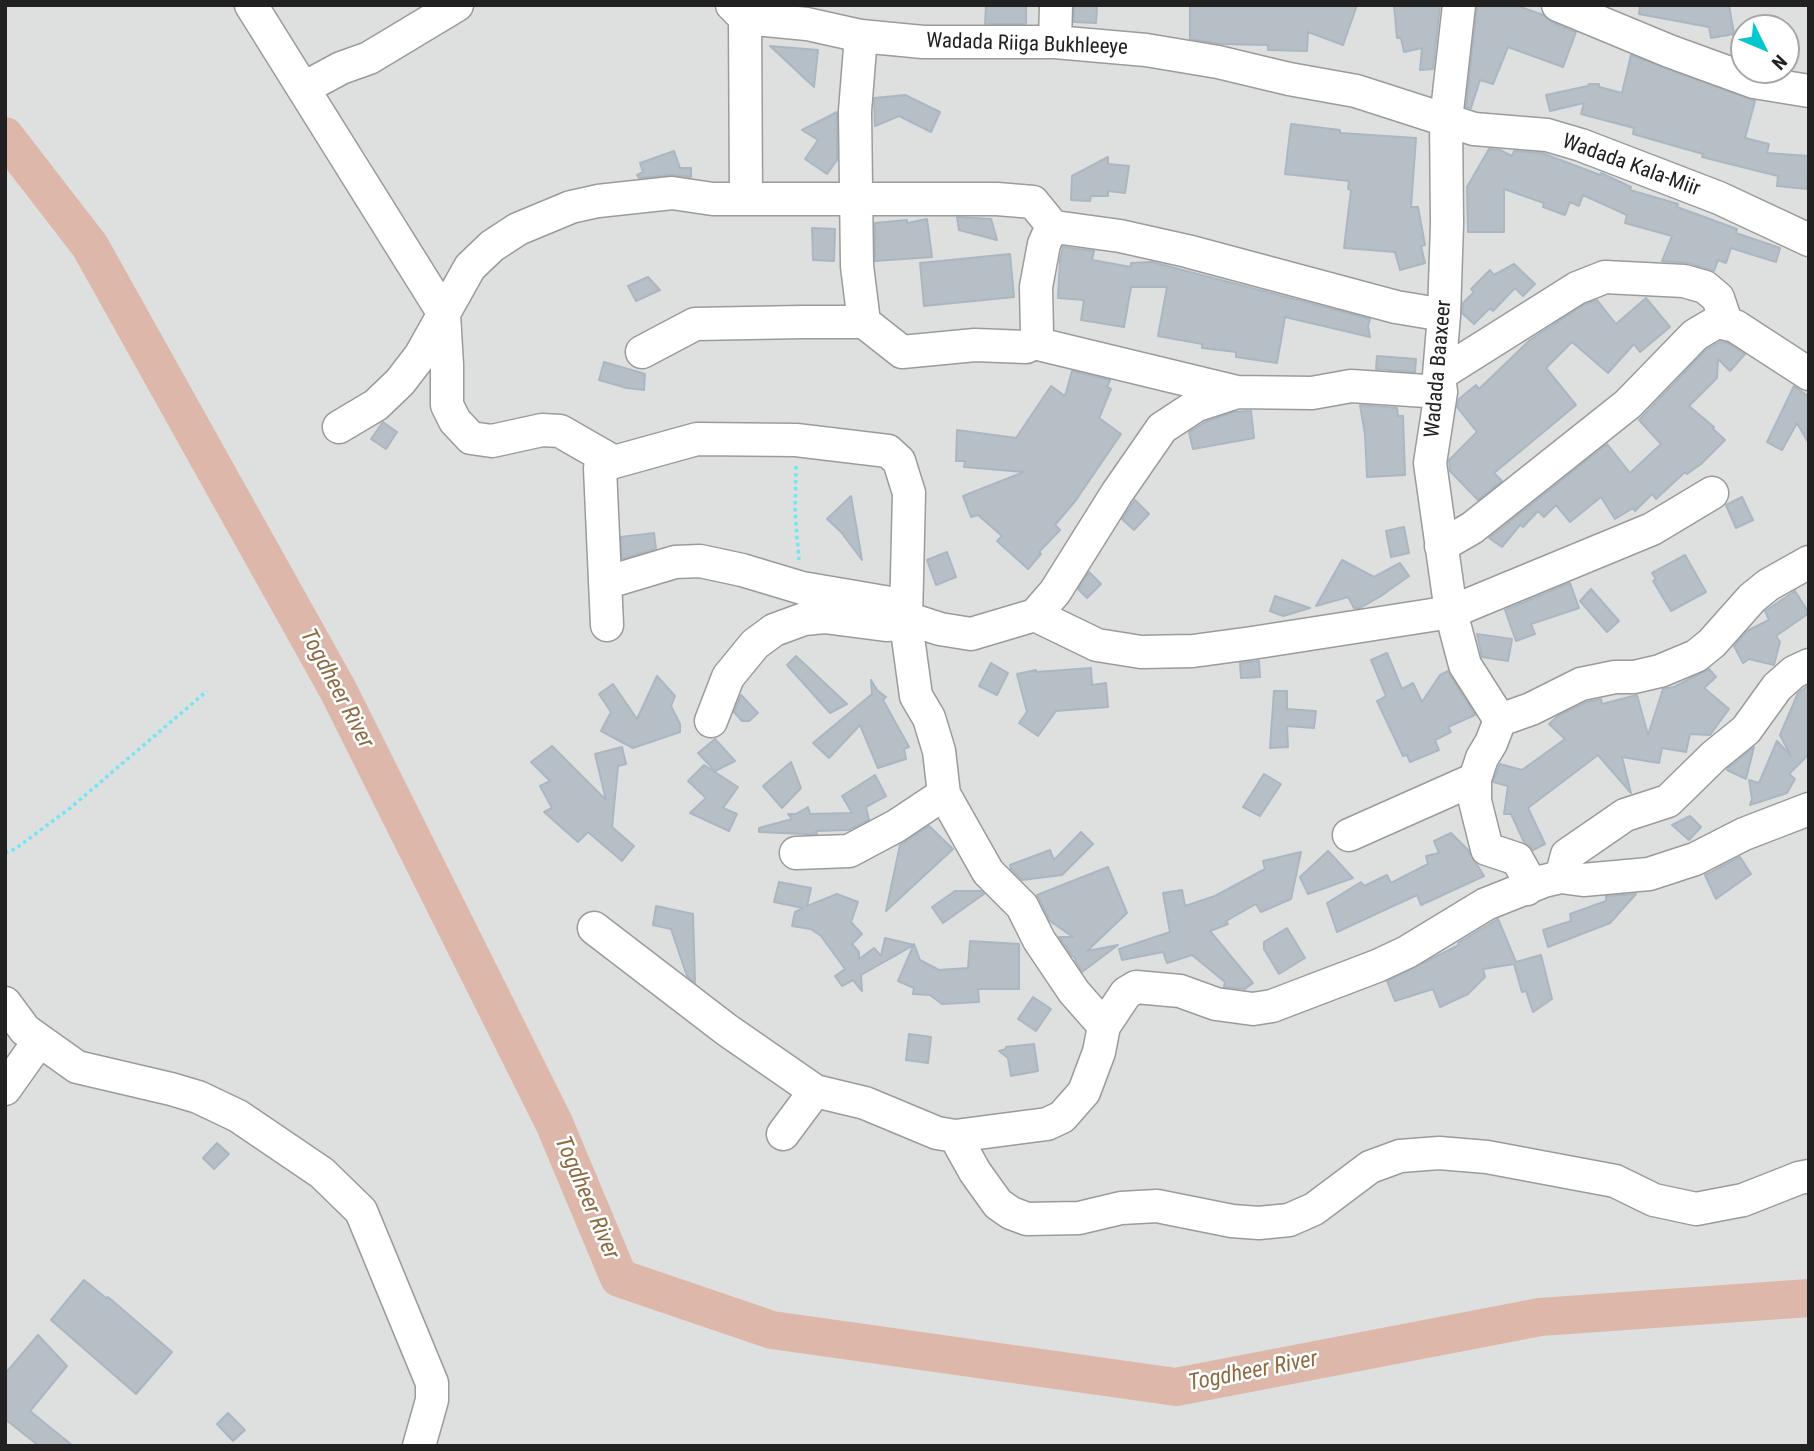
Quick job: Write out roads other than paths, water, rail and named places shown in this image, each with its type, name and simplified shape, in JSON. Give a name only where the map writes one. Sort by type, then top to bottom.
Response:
[{"type":"street","points":[[251,5],[444,314],[447,405],[455,421],[471,438],[492,441],[542,430],[560,431],[614,462]]},
{"type":"street","points":[[304,88],[341,68],[369,58],[457,5]]},
{"type":"street","points":[[1055,42],[1056,5]]},
{"type":"street","name":"Wadada Baaxeer","points":[[1459,5],[1446,120],[1444,315],[1440,384],[1430,463],[1451,612],[1465,665],[1500,720]]},
{"type":"street","points":[[1558,5],[1669,51],[1754,82],[1809,91]]},
{"type":"street","points":[[738,12],[746,199]]},
{"type":"street","name":"Wadada Riiga Bukhleeye","points":[[738,12],[861,36],[923,42],[1055,42],[1146,50],[1218,62],[1356,92],[1446,120]]},
{"type":"street","points":[[861,36],[855,111],[857,266],[864,322]]},
{"type":"street","name":"Wadada Kala-Miir","points":[[1446,120],[1474,129],[1547,135],[1581,145],[1719,198],[1809,240]]},
{"type":"street","points":[[338,427],[376,405],[400,382],[420,356],[470,267],[492,246],[518,229],[571,207],[597,201],[672,193],[713,199],[997,199],[1034,202],[1055,229]]},
{"type":"street","points":[[1034,343],[1037,326],[1036,287],[1044,244],[1049,233],[1062,228],[1121,236],[1265,270],[1396,307],[1444,315]]},
{"type":"street","points":[[642,352],[695,324],[864,322],[902,352],[975,345],[1026,346],[1034,343],[1237,392],[1312,393],[1351,386],[1440,384],[1577,288],[1605,277],[1684,281],[1705,287],[1718,298],[1726,322]]},
{"type":"street","points":[[1441,545],[1472,528],[1628,404],[1695,335],[1717,322],[1735,326],[1809,374]]},
{"type":"street","points":[[605,583],[675,562],[700,561],[742,570],[802,589],[890,603],[906,615],[940,629],[971,634],[1035,615],[1055,592],[1111,502],[1162,428],[1198,405],[1237,392]]},
{"type":"street","points":[[607,625],[600,468],[697,439],[796,440],[888,451],[900,461],[909,493],[906,615],[916,696],[929,718],[939,751],[943,793],[988,872],[1022,906],[1039,940],[1074,992],[1104,1026]]},
{"type":"street","points":[[1035,615],[1097,645],[1140,652],[1193,651],[1451,612],[1652,529],[1712,492]]},
{"type":"street","points":[[1527,889],[1526,875],[1517,859],[1487,849],[1475,801],[1475,779],[1500,720],[1531,709],[1581,684],[1660,671],[1696,656],[1712,643],[1752,598],[1768,585],[1809,562]]},
{"type":"street","points":[[710,721],[728,677],[755,644],[774,630],[804,619],[824,617],[886,625],[906,615]]},
{"type":"street","points":[[1562,877],[1567,855],[1625,815],[1668,801],[1714,756],[1746,730],[1777,687],[1794,671],[1809,665]]},
{"type":"street","points":[[1349,835],[1475,779]]},
{"type":"street","points":[[796,853],[849,851],[896,826],[943,793]]},
{"type":"street","points":[[594,928],[727,1030],[815,1091],[865,1103],[916,1126],[955,1136],[1047,1124],[1062,1117],[1084,1092],[1099,1052],[1104,1026],[1126,993],[1136,987],[1180,991],[1216,1004],[1253,1009],[1272,1006],[1408,952],[1486,904],[1544,881],[1562,877],[1583,880],[1649,874],[1695,859],[1744,834],[1809,809]]},
{"type":"street","points":[[5,1003],[25,1030],[77,1067],[171,1088],[198,1097],[238,1116],[322,1173],[361,1211],[432,1383],[432,1400],[419,1446]]},
{"type":"street","points":[[5,1089],[39,1041]]},
{"type":"street","points":[[783,1134],[815,1091]]},
{"type":"street","points":[[955,1136],[975,1172],[998,1204],[1027,1219],[1079,1218],[1121,1208],[1157,1206],[1232,1221],[1259,1223],[1289,1220],[1314,1209],[1370,1167],[1401,1156],[1439,1153],[1487,1157],[1615,1181],[1654,1200],[1696,1209],[1744,1200],[1809,1176]]},
{"type":"waterway","name":"Togdheer River","points":[[5,136],[90,246],[338,690],[554,1123],[619,1278],[772,1330],[1176,1387],[1540,1317],[1809,1298]]}]
